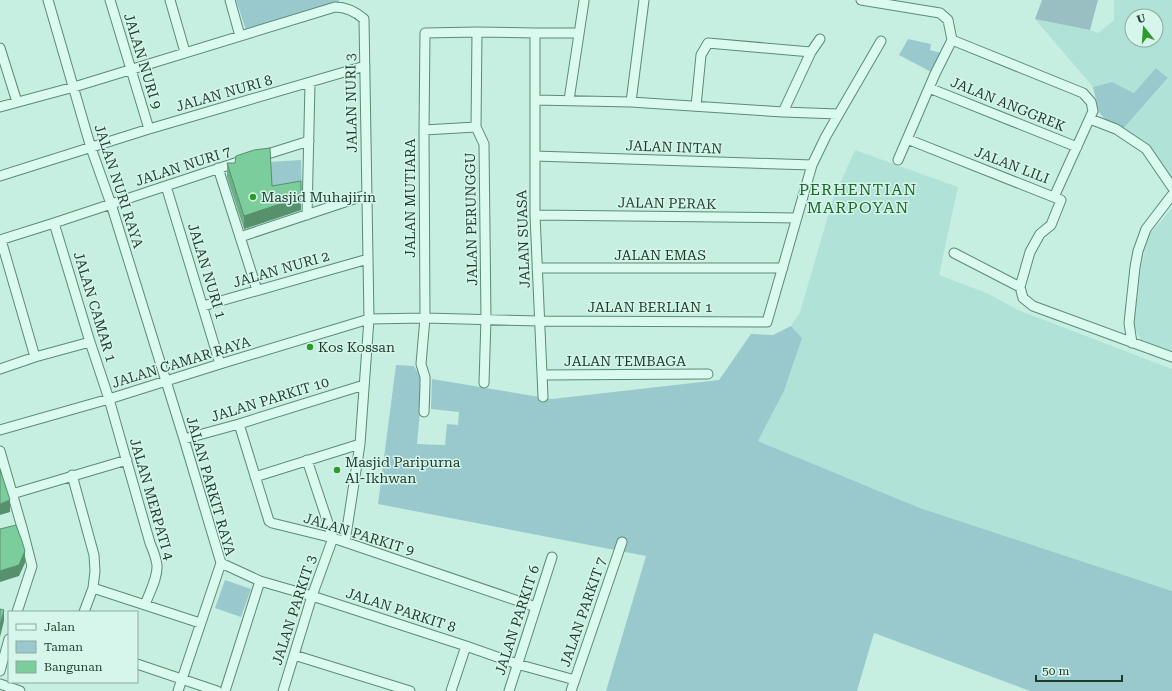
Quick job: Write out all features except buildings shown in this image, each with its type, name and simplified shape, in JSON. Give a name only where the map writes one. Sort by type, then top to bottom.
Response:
[{"type":"street","name":"JALAN NURI RAYA","points":[[48,0],[91,148],[111,204],[165,381]]},
{"type":"street","name":"JALAN NURI 9","points":[[110,0],[149,129]]},
{"type":"street","points":[[170,0],[185,52]]},
{"type":"street","points":[[0,107],[74,87],[240,36],[230,0]]},
{"type":"street","points":[[631,102],[644,0]]},
{"type":"street","points":[[861,0],[915,4],[940,12],[948,20],[952,40],[929,88],[898,160]]},
{"type":"street","points":[[570,100],[584,1]]},
{"type":"street","name":"JALAN NURI 3","points":[[240,36],[335,7],[342,7],[358,14],[364,19],[369,319],[360,444],[345,542]]},
{"type":"street","points":[[424,130],[425,34],[477,32],[579,33]]},
{"type":"street","name":"JALAN PERUNGGU","points":[[477,32],[476,127],[484,144],[486,319],[484,383]]},
{"type":"street","name":"JALAN SUASA","points":[[534,33],[537,268],[540,321]]},
{"type":"street","points":[[783,112],[811,52],[820,39]]},
{"type":"street","points":[[952,40],[1083,93],[1091,102],[1093,111],[1090,119],[1116,129],[1146,149],[1172,187]]},
{"type":"street","name":"JALAN BERLIAN 1","points":[[369,319],[425,318],[540,321],[767,322],[812,165],[838,114],[882,41]]},
{"type":"street","points":[[696,106],[701,55],[708,43],[811,52]]},
{"type":"street","points":[[0,48],[17,102]]},
{"type":"street","name":"JALAN NURI 8","points":[[0,176],[149,129],[365,66]]},
{"type":"street","points":[[307,215],[310,82]]},
{"type":"street","name":"JALAN ANGGREK","points":[[929,88],[1077,147]]},
{"type":"street","points":[[535,100],[631,102],[838,114]]},
{"type":"street","name":"JALAN LILI","points":[[907,139],[1054,197],[1090,119]]},
{"type":"street","name":"JALAN MUTIARA","points":[[424,412],[425,377],[422,364],[425,318],[424,130],[476,127]]},
{"type":"street","name":"JALAN NURI 7","points":[[0,240],[54,224],[218,168],[309,141]]},
{"type":"street","name":"JALAN INTAN","points":[[535,156],[812,165]]},
{"type":"street","points":[[218,168],[256,290]]},
{"type":"street","name":"JALAN NURI 1","points":[[166,186],[220,364]]},
{"type":"street","points":[[240,237],[366,194]]},
{"type":"street","points":[[1132,343],[1128,323],[1138,251],[1146,229],[1172,195]]},
{"type":"street","points":[[1054,197],[1061,200],[1051,225],[1040,234],[1030,252],[1020,287],[1023,298],[1033,306],[1172,357]]},
{"type":"street","name":"JALAN PERAK","points":[[536,215],[797,218]]},
{"type":"street","name":"JALAN CAMAR 1","points":[[54,224],[109,399]]},
{"type":"street","points":[[0,240],[35,357]]},
{"type":"street","points":[[954,253],[1020,287]]},
{"type":"street","name":"JALAN NURI 2","points":[[203,306],[368,259]]},
{"type":"street","name":"JALAN EMAS","points":[[537,268],[783,268]]},
{"type":"street","name":"JALAN CAMAR RAYA","points":[[0,430],[109,399],[369,319]]},
{"type":"street","points":[[540,321],[543,397]]},
{"type":"street","points":[[0,369],[35,357],[90,342]]},
{"type":"street","name":"JALAN TEMBAGA","points":[[542,375],[708,374]]},
{"type":"street","name":"JALAN PARKIT RAYA","points":[[165,381],[220,563],[178,691]]},
{"type":"street","name":"JALAN PARKIT 10","points":[[184,440],[364,385]]},
{"type":"street","name":"JALAN MERPATI 4","points":[[109,399],[158,567],[145,605]]},
{"type":"street","name":"JALAN PARKIT 9","points":[[239,424],[254,477],[270,522],[333,538],[536,607]]},
{"type":"street","points":[[254,477],[360,444]]},
{"type":"street","points":[[0,451],[32,566],[17,611]]},
{"type":"street","points":[[12,494],[72,475],[127,460]]},
{"type":"street","points":[[307,460],[333,538]]},
{"type":"street","points":[[72,475],[94,555],[95,571],[93,588],[84,611]]},
{"type":"street","name":"JALAN PARKIT 3","points":[[283,691],[312,596],[333,538]]},
{"type":"street","name":"JALAN PARKIT 7","points":[[571,691],[622,542]]},
{"type":"street","name":"JALAN PARKIT 6","points":[[509,691],[552,557]]},
{"type":"street","name":"JALAN PARKIT 8","points":[[220,563],[260,581],[312,596],[517,664],[575,680]]},
{"type":"street","points":[[225,691],[260,581]]},
{"type":"street","points":[[93,588],[200,624]]},
{"type":"street","points":[[0,671],[8,643]]},
{"type":"street","points":[[451,691],[466,646]]},
{"type":"street","points":[[294,655],[410,691]]},
{"type":"street","points":[[138,664],[217,691]]},
{"type":"street","points":[[0,684],[20,691]]},
{"type":"shaded area","points":[[1042,0],[1098,0],[1090,30],[1035,19]]},
{"type":"shaded area","points":[[1114,0],[1172,0],[1172,184],[1123,129],[1168,79],[1134,93],[1112,82],[1093,87],[1035,19],[1098,33],[1114,20]]},
{"type":"shaded area","points":[[855,150],[958,187],[939,275],[989,294],[1018,310],[1172,369],[1172,591],[920,508],[758,441],[784,391],[802,338],[791,326],[800,312],[833,199]]},
{"type":"shaded area","points":[[1172,208],[1172,352],[1142,342],[1133,325],[1141,264],[1149,235]]},
{"type":"green space","points":[[236,0],[339,0],[339,4],[247,33]]},
{"type":"green space","points":[[908,39],[931,44],[930,50],[945,54],[935,74],[899,55]]},
{"type":"green space","points":[[1156,68],[1168,78],[1123,129],[1107,122],[1099,112],[1093,87],[1112,82],[1134,93]]},
{"type":"green space","points":[[301,160],[302,195],[272,199],[270,162]]},
{"type":"green space","points":[[791,326],[802,338],[784,391],[758,441],[920,508],[1172,591],[1172,691],[1030,691],[874,633],[857,691],[606,691],[646,556],[378,504],[396,365],[414,366],[421,378],[422,390],[417,444],[445,445],[447,424],[458,425],[459,412],[431,409],[432,379],[552,399],[719,380],[751,334],[773,335]]},
{"type":"green space","points":[[225,580],[251,589],[241,617],[215,608]]},
{"type":"place","name":"Masjid Muhajirin","points":[[253,197]]},
{"type":"place","name":"Kos Kossan","points":[[310,347]]},
{"type":"place","name":"Masjid Paripurna Al-Ikhwan","points":[[337,470]]},
{"type":"district","name":"PERHENTIAN MARPOYAN","points":[[858,198]]}]
